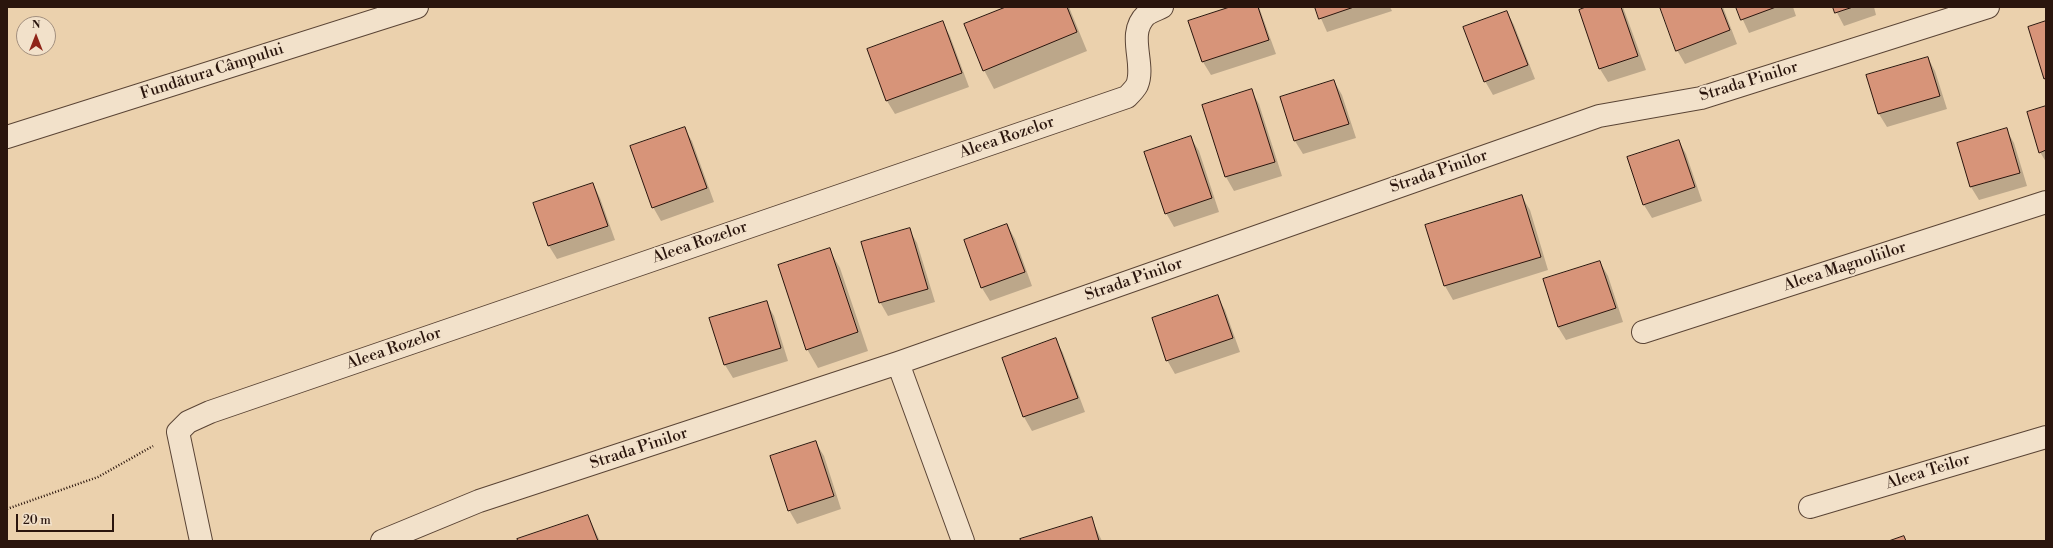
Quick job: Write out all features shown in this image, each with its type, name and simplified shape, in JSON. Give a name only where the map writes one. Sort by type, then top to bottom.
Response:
[{"type":"street","name":"Fundătura Câmpului","points":[[7,137],[417,7]]},
{"type":"street","name":"Aleea Rozelor","points":[[178,432],[188,422],[210,412],[1127,97],[1137,85],[1138,71],[1136,43],[1140,26],[1146,16],[1162,7]]},
{"type":"street","name":"Strada Pinilor","points":[[382,541],[479,502],[898,363],[1599,116],[1701,98],[1988,7]]},
{"type":"street","name":"Aleea Magnoliilor","points":[[1643,332],[2046,202]]},
{"type":"street","points":[[898,363],[963,541]]},
{"type":"street","points":[[178,432],[201,541]]},
{"type":"street","name":"Aleea Teilor","points":[[1810,507],[2046,437]]},
{"type":"path","points":[[7,509],[98,476],[178,432]]},
{"type":"building","points":[[1006,7],[1067,7],[1077,32],[983,71],[964,24]]},
{"type":"building","points":[[1230,7],[1258,7],[1269,40],[1202,62],[1188,21]]},
{"type":"building","points":[[1315,7],[1354,7],[1319,19]]},
{"type":"building","points":[[1586,7],[1621,7],[1638,56],[1599,69],[1579,10]]},
{"type":"building","points":[[1660,7],[1721,7],[1730,30],[1676,51]]},
{"type":"building","points":[[1736,7],[1776,7],[1741,20]]},
{"type":"building","points":[[1833,7],[1853,7],[1835,13]]},
{"type":"building","points":[[1507,11],[1528,65],[1484,82],[1463,27]]},
{"type":"building","points":[[943,21],[962,73],[886,101],[867,49]]},
{"type":"building","points":[[2046,21],[2046,78],[2044,79],[2028,27]]},
{"type":"building","points":[[1928,57],[1940,96],[1878,114],[1866,75]]},
{"type":"building","points":[[1334,80],[1349,124],[1294,141],[1280,97]]},
{"type":"building","points":[[1252,89],[1275,162],[1225,177],[1202,105]]},
{"type":"building","points":[[2046,106],[2046,150],[2039,153],[2027,112]]},
{"type":"building","points":[[685,127],[707,188],[652,208],[630,146]]},
{"type":"building","points":[[2007,128],[2020,173],[1970,187],[1957,143]]},
{"type":"building","points":[[1191,136],[1212,198],[1165,214],[1144,152]]},
{"type":"building","points":[[1679,140],[1695,187],[1643,205],[1627,157]]},
{"type":"building","points":[[593,183],[608,226],[548,246],[533,203]]},
{"type":"building","points":[[1522,195],[1541,257],[1444,286],[1425,225]]},
{"type":"building","points":[[1007,224],[1025,272],[981,288],[964,240]]},
{"type":"building","points":[[910,228],[928,289],[879,303],[861,242]]},
{"type":"building","points":[[830,248],[858,332],[806,350],[778,265]]},
{"type":"building","points":[[1600,261],[1616,308],[1558,327],[1543,279]]},
{"type":"building","points":[[1218,295],[1233,338],[1166,361],[1152,318]]},
{"type":"building","points":[[767,301],[781,348],[724,365],[709,318]]},
{"type":"building","points":[[1056,338],[1078,398],[1023,417],[1002,358]]},
{"type":"building","points":[[816,441],[834,496],[788,511],[770,456]]},
{"type":"building","points":[[588,515],[598,541],[518,541],[517,539]]},
{"type":"building","points":[[1092,517],[1099,541],[1021,541],[1020,539]]},
{"type":"building","points":[[1904,536],[1906,541],[1889,541]]}]
